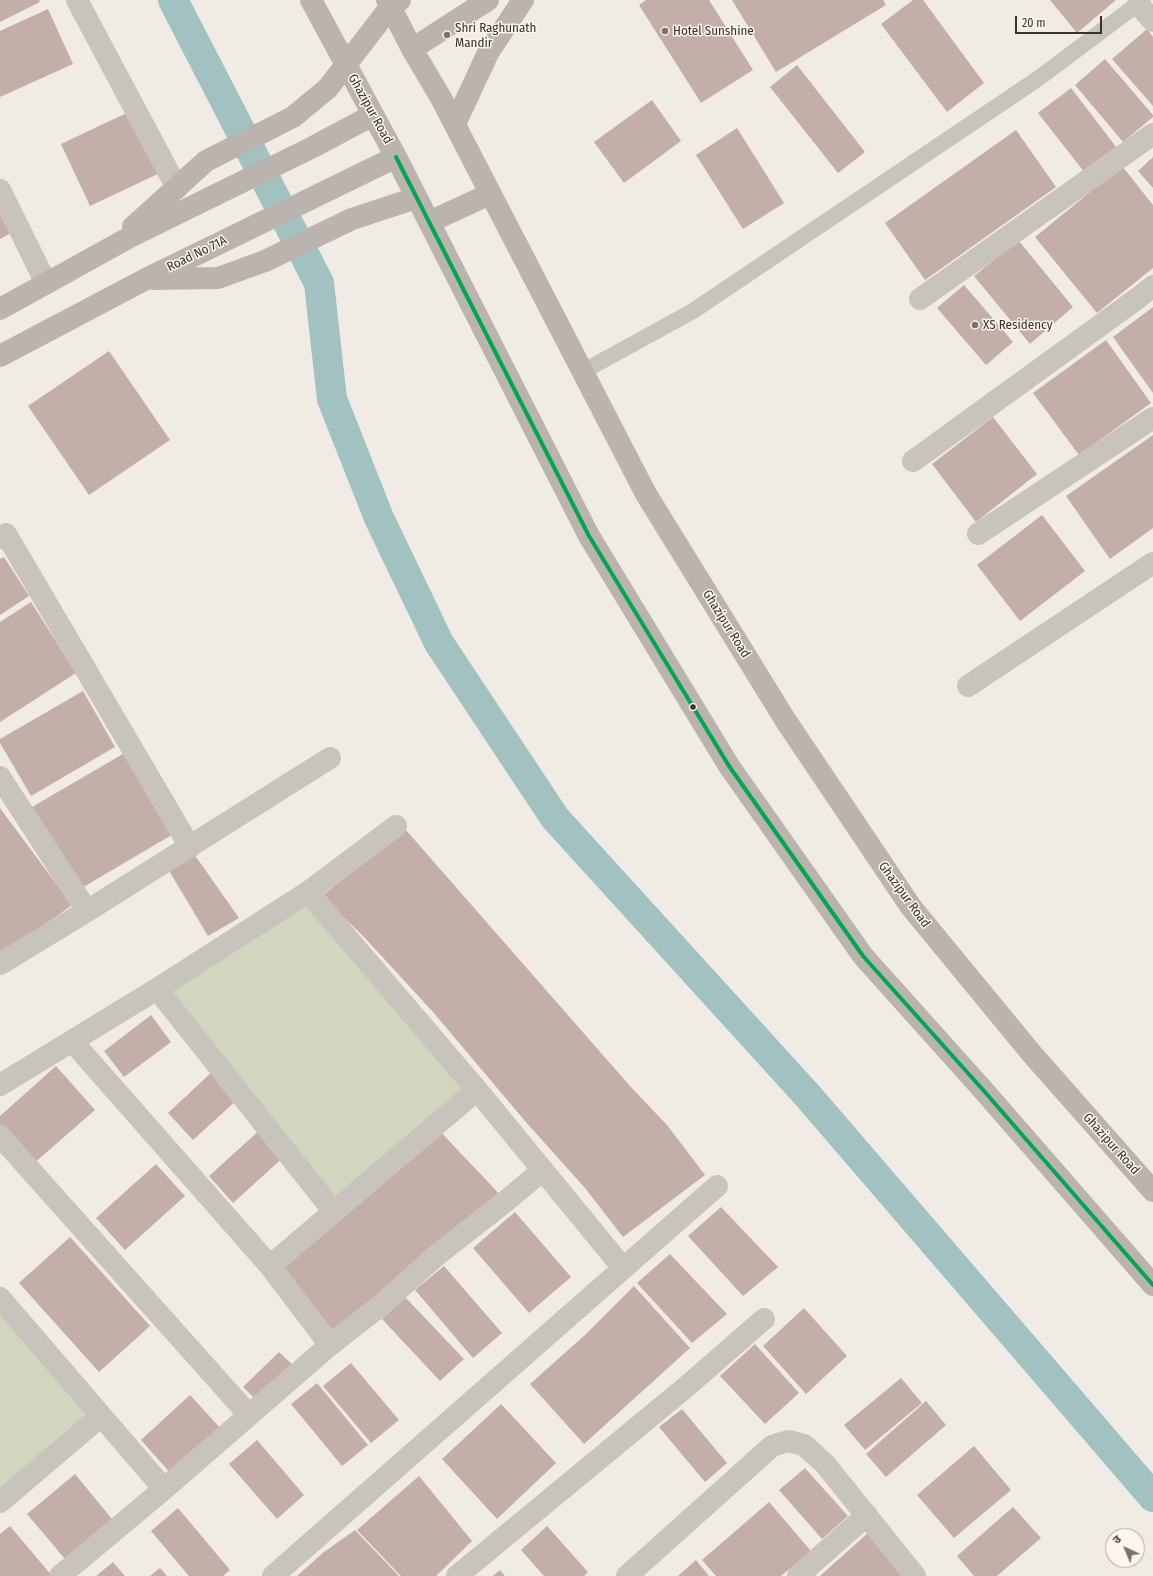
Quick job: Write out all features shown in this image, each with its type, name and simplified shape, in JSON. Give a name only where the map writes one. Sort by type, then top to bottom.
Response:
[{"type":"main road","name":"Ghazipur Road","points":[[311,0],[396,157],[589,536],[729,766],[863,956],[984,1091],[1153,1285]]},
{"type":"main road","points":[[412,49],[488,0]]},
{"type":"main road","points":[[455,124],[488,53],[523,0]]},
{"type":"main road","points":[[110,248],[206,161],[293,117],[328,88],[392,2]]},
{"type":"main road","name":"Ghazipur Road","points":[[392,2],[412,49],[455,124],[646,494],[786,720],[911,907],[1032,1054],[1153,1191]]},
{"type":"main road","points":[[0,309],[110,248],[313,147],[373,115]]},
{"type":"main road","name":"Road No 71A","points":[[0,356],[146,279],[396,157]]},
{"type":"main road","points":[[428,222],[490,194]]},
{"type":"main road","points":[[146,279],[218,278],[265,261],[352,219],[416,198]]},
{"type":"street","points":[[77,0],[177,188]]},
{"type":"street","points":[[1140,2],[1153,21]]},
{"type":"street","points":[[920,299],[1153,134]]},
{"type":"street","points":[[0,190],[46,284]]},
{"type":"street","points":[[913,461],[1132,303],[1153,286]]},
{"type":"street","points":[[978,534],[1153,418]]},
{"type":"street","points":[[0,538],[6,534],[190,847]]},
{"type":"street","points":[[968,686],[1153,563]]},
{"type":"street","points":[[0,964],[190,847],[330,758]]},
{"type":"street","points":[[0,777],[87,911]]},
{"type":"street","points":[[0,1085],[158,989],[308,892],[396,826]]},
{"type":"street","points":[[308,892],[477,1090],[624,1268]]},
{"type":"street","points":[[158,989],[334,1212]]},
{"type":"street","points":[[72,1041],[270,1266],[330,1345]]},
{"type":"street","points":[[270,1266],[477,1090]]},
{"type":"street","points":[[0,1136],[249,1415]]},
{"type":"street","points":[[60,1576],[164,1489],[330,1345],[380,1306],[437,1255],[506,1201],[542,1170]]},
{"type":"street","points":[[273,1576],[717,1186]]},
{"type":"street","points":[[0,1298],[164,1489]]},
{"type":"street","points":[[457,1576],[686,1387],[764,1319]]},
{"type":"street","points":[[0,1502],[101,1416]]},
{"type":"street","points":[[627,1576],[772,1446],[788,1441],[804,1445],[825,1464],[915,1576]]},
{"type":"street","points":[[798,1576],[867,1515]]},
{"type":"lane","points":[[582,372],[693,311],[1039,78],[1140,2]]},
{"type":"green space","points":[[308,892],[477,1090],[334,1212],[157,989]]},
{"type":"green space","points":[[0,1298],[101,1416],[0,1502]]},
{"type":"building","points":[[0,0],[39,0],[40,2],[0,22]]},
{"type":"building","points":[[646,0],[709,0],[753,70],[701,103],[639,5]]},
{"type":"building","points":[[732,0],[883,0],[886,5],[776,72]]},
{"type":"building","points":[[913,0],[923,0],[984,83],[947,112],[881,24]]},
{"type":"building","points":[[1050,0],[1116,0],[1077,33]]},
{"type":"building","points":[[48,9],[73,64],[0,97],[0,31]]},
{"type":"building","points":[[1147,29],[1153,37],[1153,106],[1112,59]]},
{"type":"building","points":[[1105,59],[1153,115],[1153,117],[1123,142],[1075,85]]},
{"type":"building","points":[[797,65],[865,152],[838,173],[770,87]]},
{"type":"building","points":[[1071,88],[1117,148],[1085,173],[1038,113]]},
{"type":"building","points":[[652,100],[681,141],[624,183],[594,142]]},
{"type":"building","points":[[133,110],[162,172],[90,206],[61,144]]},
{"type":"building","points":[[737,128],[784,203],[743,229],[696,155]]},
{"type":"building","points":[[1016,130],[1056,187],[925,280],[885,223]]},
{"type":"building","points":[[1153,157],[1153,188],[1138,171]]},
{"type":"building","points":[[1122,166],[1153,205],[1153,268],[1097,313],[1035,237]]},
{"type":"building","points":[[0,210],[13,232],[0,239]]},
{"type":"building","points":[[1018,240],[1073,307],[1030,344],[974,276]]},
{"type":"building","name":"XS Residency","points":[[964,285],[1013,342],[986,365],[937,308]]},
{"type":"building","points":[[1153,307],[1153,393],[1113,337]]},
{"type":"building","points":[[1106,340],[1151,403],[1079,455],[1033,393]]},
{"type":"building","points":[[109,351],[170,440],[89,495],[28,406]]},
{"type":"building","points":[[993,417],[1037,474],[976,522],[932,464]]},
{"type":"building","points":[[1153,435],[1153,528],[1110,559],[1066,496]]},
{"type":"building","points":[[1042,515],[1085,571],[1020,621],[977,565]]},
{"type":"building","points":[[4,557],[29,596],[0,615],[0,559]]},
{"type":"building","points":[[31,602],[76,673],[0,722],[0,622]]},
{"type":"building","points":[[83,691],[115,747],[31,796],[0,743],[0,739]]},
{"type":"building","points":[[128,751],[175,833],[80,889],[32,807]]},
{"type":"building","points":[[0,808],[72,905],[0,958]]},
{"type":"building","points":[[405,829],[630,1086],[667,1125],[705,1175],[623,1237],[585,1188],[525,1121],[433,1012],[364,937],[322,896]]},
{"type":"building","points":[[194,854],[239,918],[208,936],[168,869]]},
{"type":"building","points":[[151,1015],[171,1042],[124,1077],[104,1051]]},
{"type":"building","points":[[56,1066],[95,1110],[32,1165],[0,1128],[0,1116]]},
{"type":"building","points":[[213,1071],[238,1099],[193,1140],[168,1113]]},
{"type":"building","points":[[435,1126],[506,1201],[330,1345],[270,1266]]},
{"type":"building","points":[[262,1128],[286,1155],[233,1203],[209,1176]]},
{"type":"building","points":[[156,1164],[185,1196],[125,1250],[96,1218]]},
{"type":"building","points":[[721,1207],[778,1267],[743,1296],[688,1236]]},
{"type":"building","points":[[515,1212],[571,1277],[529,1313],[473,1248]]},
{"type":"building","points":[[70,1237],[150,1326],[99,1372],[19,1283]]},
{"type":"building","points":[[670,1254],[727,1314],[692,1343],[637,1283]]},
{"type":"building","points":[[444,1266],[502,1333],[473,1358],[415,1290]]},
{"type":"building","points":[[634,1286],[690,1348],[584,1444],[530,1384],[585,1335]]},
{"type":"building","points":[[405,1297],[464,1359],[440,1381],[382,1319]]},
{"type":"building","points":[[804,1308],[847,1356],[806,1394],[763,1346]]},
{"type":"building","points":[[755,1344],[799,1393],[765,1424],[720,1376]]},
{"type":"building","points":[[279,1352],[296,1368],[259,1403],[243,1387]]},
{"type":"building","points":[[351,1363],[399,1420],[371,1443],[323,1386]]},
{"type":"building","points":[[901,1378],[922,1403],[865,1450],[844,1425]]},
{"type":"building","points":[[317,1383],[368,1445],[342,1466],[291,1404]]},
{"type":"building","points":[[190,1395],[223,1431],[173,1476],[141,1440]]},
{"type":"building","points":[[926,1401],[946,1425],[886,1477],[866,1454]]},
{"type":"building","points":[[501,1404],[556,1463],[497,1519],[442,1459]]},
{"type":"building","points":[[682,1409],[727,1463],[705,1482],[659,1427]]},
{"type":"building","points":[[257,1440],[304,1495],[277,1519],[229,1464]]},
{"type":"building","points":[[974,1446],[1011,1490],[954,1538],[917,1495]]},
{"type":"building","points":[[805,1468],[848,1516],[822,1539],[779,1490]]},
{"type":"building","points":[[75,1474],[117,1525],[70,1565],[27,1514]]},
{"type":"building","points":[[419,1476],[472,1541],[436,1576],[401,1576],[357,1530]]},
{"type":"building","points":[[769,1502],[811,1551],[781,1576],[716,1576],[702,1560]]},
{"type":"building","points":[[1013,1507],[1041,1538],[997,1576],[974,1576],[957,1556]]},
{"type":"building","points":[[178,1508],[230,1570],[223,1576],[189,1576],[151,1531]]},
{"type":"building","points":[[10,1526],[52,1576],[0,1576],[0,1534]]},
{"type":"building","points":[[547,1526],[588,1572],[584,1576],[544,1576],[521,1550]]},
{"type":"building","points":[[355,1530],[399,1576],[297,1576],[324,1552]]},
{"type":"building","points":[[868,1533],[906,1576],[820,1576]]},
{"type":"building","points":[[696,1560],[709,1576],[678,1576]]},
{"type":"building","points":[[113,1562],[125,1576],[96,1576]]},
{"type":"building","points":[[160,1568],[167,1576],[150,1576]]},
{"type":"building","points":[[500,1570],[505,1576],[493,1576]]},
{"type":"waterway","points":[[173,0],[319,283],[332,399],[379,518],[439,643],[555,818],[808,1096],[1153,1497]]},
{"type":"transit line","points":[[396,157],[589,536],[729,766],[863,956],[984,1091],[1153,1285]]},
{"type":"place","name":"Hotel Sunshine","points":[[665,31]]},
{"type":"place","name":"Shri Raghunath Mandir","points":[[447,35]]},
{"type":"place","name":"XS Residency","points":[[975,325]]}]
